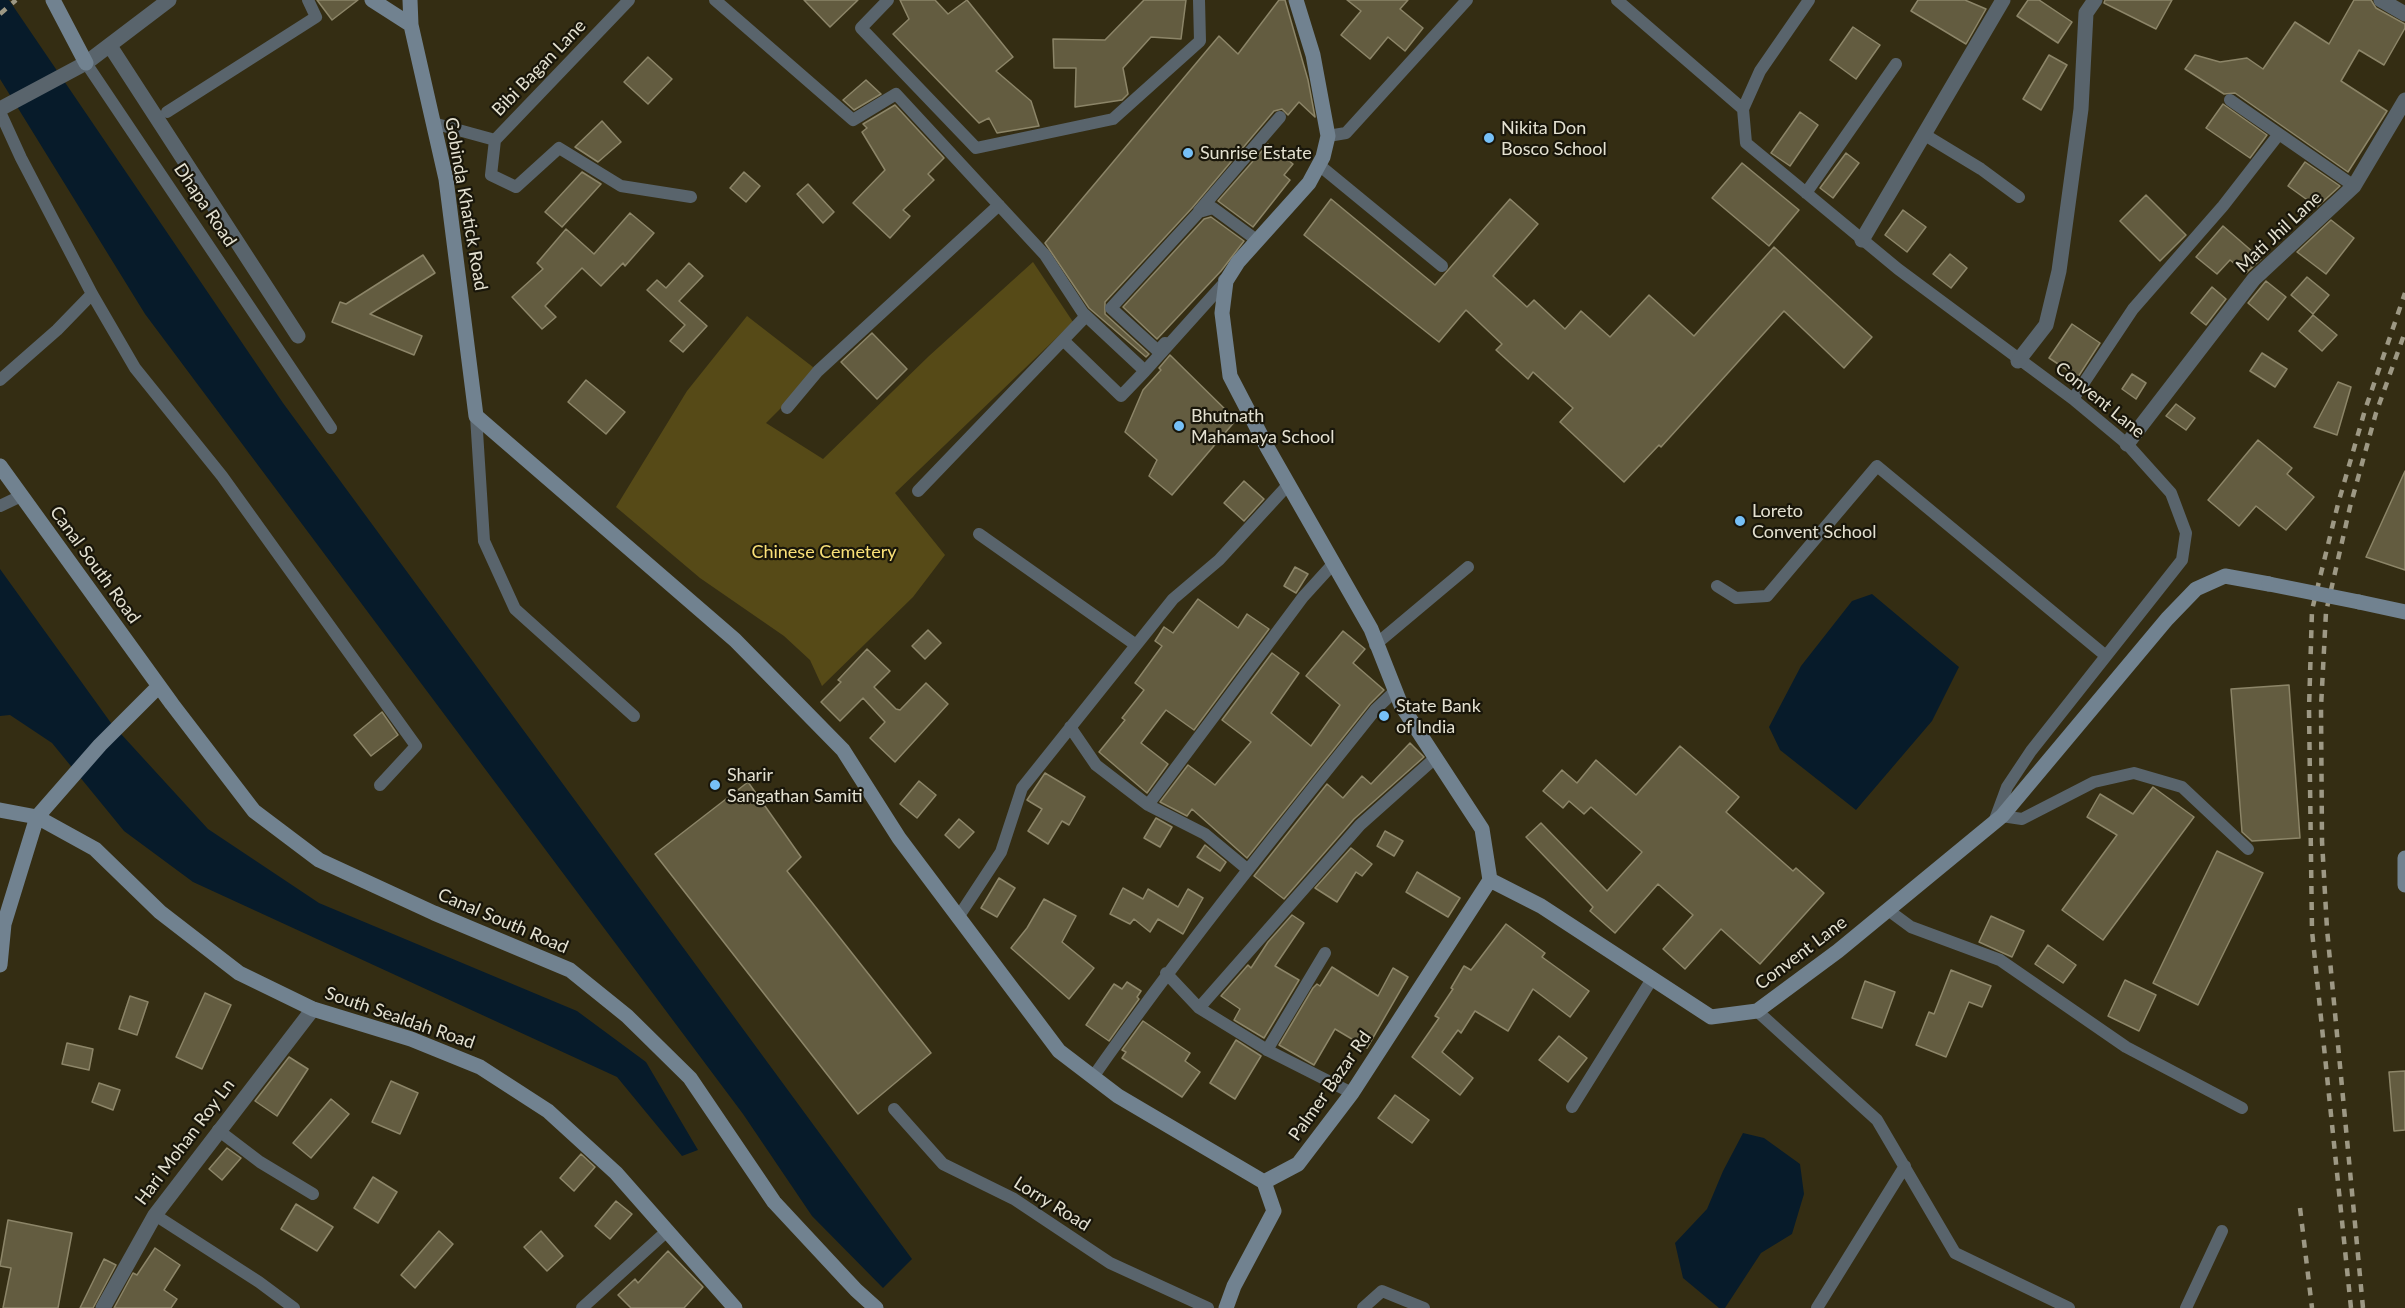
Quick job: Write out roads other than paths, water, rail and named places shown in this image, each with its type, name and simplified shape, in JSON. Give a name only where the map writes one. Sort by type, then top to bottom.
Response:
[{"type":"street","name":"Dhapa Road","points":[[53,0],[86,63]]},
{"type":"street","points":[[0,111],[86,63],[169,0]]},
{"type":"street","points":[[372,0],[411,25]]},
{"type":"street","name":"Gobinda Khatick Road","points":[[410,0],[411,25],[446,179],[476,416]]},
{"type":"street","points":[[1296,0],[1313,55],[1329,136],[1319,165],[1309,183],[1256,239],[1223,279],[1222,313],[1230,376],[1288,485],[1371,629],[1375,645],[1395,691],[1434,759],[1482,829],[1490,880]]},
{"type":"street","points":[[1862,240],[2003,0]]},
{"type":"street","points":[[2018,361],[2046,325],[2059,271],[2081,109],[2086,13],[2095,0]]},
{"type":"street","points":[[2381,0],[2405,14]]},
{"type":"street","points":[[110,46],[298,336]]},
{"type":"street","name":"Mati Jhil Lane","points":[[2127,444],[2254,279],[2354,186],[2405,100]]},
{"type":"street","points":[[476,416],[735,640],[834,742],[899,838],[1059,1051],[1118,1096],[1264,1182],[1274,1211],[1234,1286],[1226,1308]]},
{"type":"street","name":"Canal South Road","points":[[0,466],[159,686],[254,811],[320,860],[434,913],[570,970],[627,1016],[690,1078],[774,1202],[856,1290],[876,1308]]},
{"type":"street","name":"Convent Lane","points":[[1490,880],[1541,906],[1711,1017],[1757,1011],[1888,910],[1997,819],[2166,619],[2196,589],[2225,576],[2405,612]]},
{"type":"street","points":[[0,965],[4,924],[37,817],[93,752],[159,686]]},
{"type":"street","name":"South Sealdah Road","points":[[0,810],[37,817],[94,849],[160,912],[239,972],[313,1009],[411,1039],[480,1067],[548,1111],[616,1173],[735,1308]]},
{"type":"street","points":[[2405,858],[2405,885]]},
{"type":"street","name":"Palmer Bazar Rd","points":[[1264,1182],[1298,1164],[1352,1093],[1490,880]]},
{"type":"street","name":"Hari Mohan Roy Ln","points":[[102,1308],[155,1215],[313,1009]]},
{"type":"lane","points":[[167,112],[316,17],[308,0]]},
{"type":"lane","name":"Bibi Bagan Lane","points":[[433,123],[495,140],[629,0]]},
{"type":"lane","points":[[715,0],[853,120],[896,94],[1045,255],[1086,316],[1145,371]]},
{"type":"lane","points":[[888,0],[861,28],[976,148],[1113,119],[1200,40],[1199,0]]},
{"type":"lane","points":[[1329,136],[1346,133],[1467,0]]},
{"type":"lane","points":[[1617,0],[1743,109],[1760,71],[1809,0]]},
{"type":"lane","name":"Dhapa Road","points":[[86,63],[331,428]]},
{"type":"lane","points":[[1806,193],[1896,64]]},
{"type":"lane","points":[[2230,100],[2354,186]]},
{"type":"lane","name":"Convent Lane","points":[[1743,109],[1746,143],[1862,240],[2018,361],[2073,399],[2127,444],[2171,493],[2186,533],[2182,561],[2031,751],[2007,787],[1997,819]]},
{"type":"lane","points":[[0,111],[21,159],[92,294],[135,368],[222,476],[416,746],[380,785]]},
{"type":"lane","points":[[1223,279],[1158,351],[1111,308],[1199,212],[1281,117]]},
{"type":"lane","points":[[2073,399],[2133,309],[2223,206],[2279,134]]},
{"type":"lane","points":[[1925,135],[1981,169],[2019,197]]},
{"type":"lane","points":[[495,140],[491,175],[516,187],[559,148],[621,186],[692,197]]},
{"type":"lane","points":[[1319,165],[1442,266]]},
{"type":"lane","points":[[787,408],[818,371],[999,206]]},
{"type":"lane","points":[[1199,212],[1213,208],[1256,239]]},
{"type":"lane","points":[[1063,340],[1121,396],[1223,279]]},
{"type":"lane","points":[[0,380],[57,330],[92,294]]},
{"type":"lane","points":[[918,491],[1086,316]]},
{"type":"lane","points":[[476,416],[484,540],[515,609],[634,716]]},
{"type":"lane","points":[[1717,586],[1736,598],[1767,596],[1876,466],[2106,656]]},
{"type":"lane","points":[[959,916],[1001,852],[1022,788],[1173,599],[1219,560],[1288,485]]},
{"type":"lane","points":[[0,506],[21,496]]},
{"type":"lane","points":[[979,534],[1137,645]]},
{"type":"lane","points":[[1148,805],[1283,628],[1303,597],[1333,564]]},
{"type":"lane","points":[[1375,645],[1468,567]]},
{"type":"lane","points":[[1093,1077],[1166,973],[1247,869],[1376,709],[1395,691]]},
{"type":"lane","points":[[1070,727],[1096,765],[1148,805],[1204,834],[1247,869]]},
{"type":"lane","points":[[1199,1008],[1360,825],[1434,759]]},
{"type":"lane","points":[[1997,819],[2022,819],[2094,782],[2134,773],[2182,787],[2248,849]]},
{"type":"lane","points":[[1888,910],[1911,927],[2000,960],[2126,1047],[2242,1108]]},
{"type":"lane","points":[[1267,1050],[1325,953]]},
{"type":"lane","points":[[1166,973],[1199,1008],[1267,1050],[1352,1093]]},
{"type":"lane","points":[[1572,1107],[1652,979]]},
{"type":"lane","points":[[1757,1011],[1877,1120],[1955,1253],[2069,1308]]},
{"type":"lane","name":"Lorry Road","points":[[894,1109],[944,1164],[1014,1199],[1110,1263],[1208,1308]]},
{"type":"lane","points":[[218,1130],[260,1162],[314,1194]]},
{"type":"lane","points":[[1817,1308],[1905,1166]]},
{"type":"lane","points":[[155,1215],[260,1282],[294,1308]]},
{"type":"lane","points":[[2186,1308],[2222,1231]]},
{"type":"lane","points":[[582,1308],[666,1232]]},
{"type":"lane","points":[[1363,1308],[1382,1291],[1424,1308]]},
{"type":"water","points":[[0,0],[9,0],[283,403],[912,1259],[883,1288],[812,1216],[743,1114],[145,314],[0,79]]},
{"type":"water","points":[[0,569],[111,723],[208,829],[319,903],[577,1011],[646,1062],[698,1150],[682,1156],[617,1077],[193,882],[124,831],[52,743],[10,715],[0,716]]},
{"type":"water","points":[[1872,594],[1959,667],[1932,721],[1856,810],[1780,750],[1769,727],[1801,666],[1852,601]]},
{"type":"water","points":[[1743,1133],[1764,1138],[1800,1164],[1804,1194],[1792,1234],[1761,1253],[1725,1308],[1719,1308],[1683,1278],[1675,1243],[1707,1209],[1723,1171]]},
{"type":"railway","points":[[0,14],[16,0]]},
{"type":"railway","points":[[2351,1308],[2312,931],[2309,709],[2312,610],[2338,504],[2365,410],[2405,293]]},
{"type":"railway","points":[[2363,1308],[2327,929],[2322,841],[2321,707],[2326,612],[2350,507],[2376,413],[2405,332]]},
{"type":"railway","points":[[2300,1208],[2312,1308]]},
{"type":"place","name":"Nikita Don Bosco School","points":[[1489,138]]},
{"type":"place","name":"Sunrise Estate","points":[[1188,153]]},
{"type":"place","name":"Bhutnath Mahamaya School","points":[[1179,426]]},
{"type":"place","name":"Loreto Convent School","points":[[1740,521]]},
{"type":"place","name":"State Bank of India","points":[[1384,716]]},
{"type":"place","name":"Sharir Sangathan Samiti","points":[[715,785]]},
{"type":"park label","name":"Chinese Cemetery","points":[[824,552]]}]
